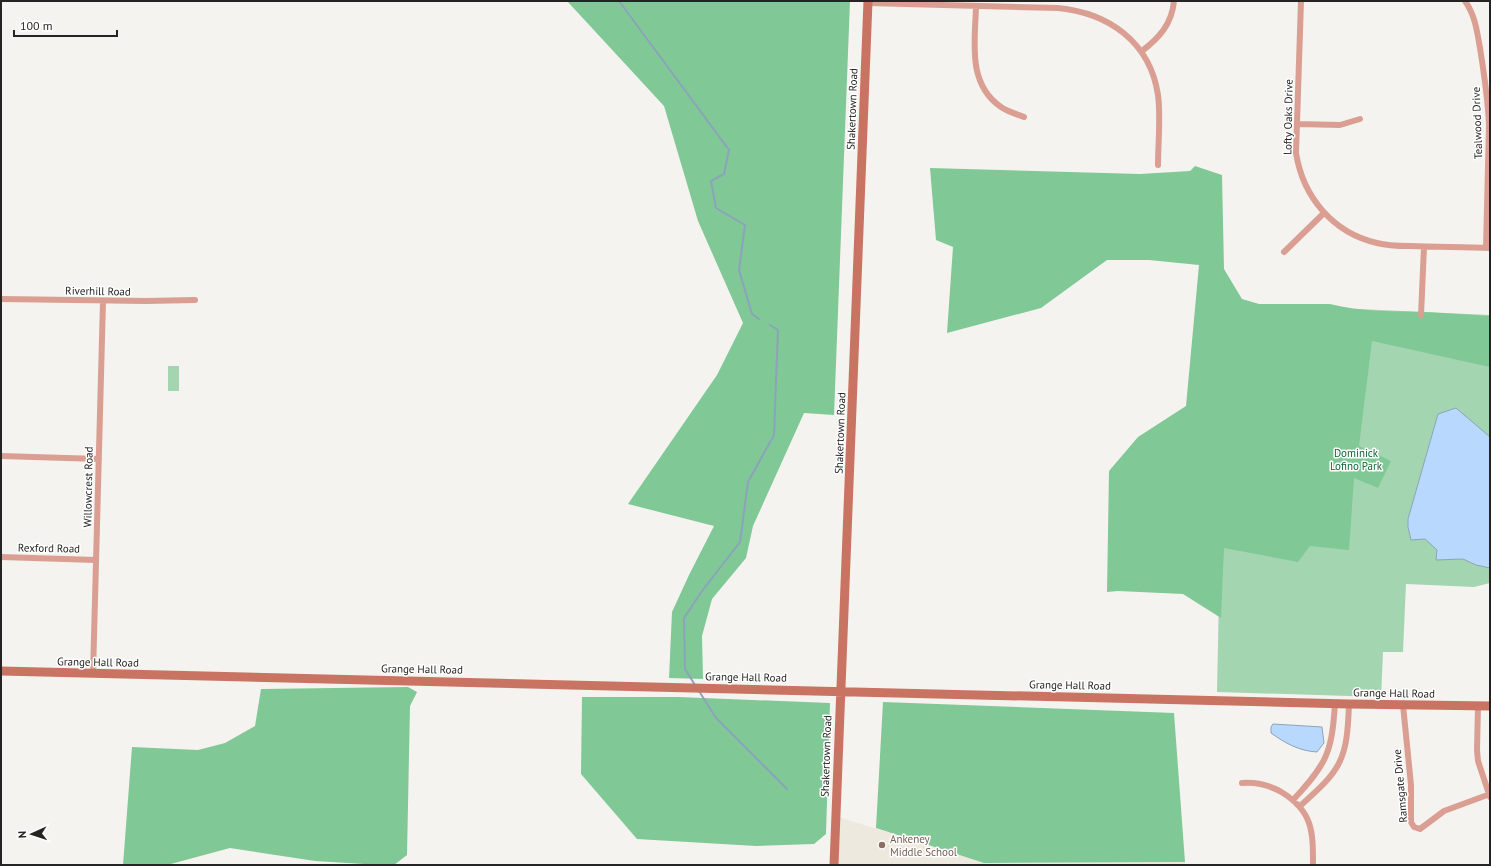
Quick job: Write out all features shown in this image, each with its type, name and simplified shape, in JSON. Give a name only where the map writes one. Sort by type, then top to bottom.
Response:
[{"type":"street","points":[[1142,51],[1158,39],[1166,28],[1171,16],[1174,1]]},
{"type":"street","name":"Lofty Oaks Drive","points":[[1301,1],[1296,153],[1300,173],[1309,193],[1324,213],[1343,229],[1366,240],[1388,245],[1488,248]]},
{"type":"street","points":[[1466,3],[1474,1]]},
{"type":"street","points":[[868,2],[1058,8],[1083,12],[1112,25],[1129,38],[1142,51],[1150,65],[1158,95],[1158,165]]},
{"type":"street","name":"Shakertown Road","points":[[834,865],[868,2]]},
{"type":"street","name":"Tealwood Drive","points":[[1466,3],[1475,24],[1484,72],[1488,105],[1488,248]]},
{"type":"street","points":[[976,6],[975,60],[980,81],[987,94],[1000,107],[1024,117]]},
{"type":"street","points":[[1297,124],[1340,124],[1360,119]]},
{"type":"street","points":[[1284,252],[1324,213]]},
{"type":"street","points":[[1422,315],[1424,247]]},
{"type":"street","name":"Riverhill Road","points":[[1,299],[103,301],[195,300]]},
{"type":"street","name":"Willowcrest Road","points":[[92,674],[103,301]]},
{"type":"street","points":[[1,456],[99,459]]},
{"type":"street","name":"Rexford Road","points":[[1,557],[96,560]]},
{"type":"street","name":"Grange Hall Road","points":[[1,672],[1349,704],[1490,706]]},
{"type":"street","points":[[1293,800],[1321,768],[1328,754],[1333,730],[1335,703]]},
{"type":"street","points":[[1300,806],[1328,780],[1341,761],[1347,739],[1349,704]]},
{"type":"street","name":"Ramsgate Drive","points":[[1403,705],[1410,785],[1411,822],[1414,827],[1417,829],[1423,828],[1444,811],[1490,795]]},
{"type":"street","points":[[1478,706],[1478,761],[1490,795]]},
{"type":"street","points":[[1242,783],[1256,783],[1270,787],[1293,800],[1300,806],[1312,834],[1313,865]]},
{"type":"shaded area","name":"Ankeney Middle School","points":[[836,816],[984,863],[1185,862],[1185,865],[834,865]]},
{"type":"green space","points":[[567,1],[850,1],[834,415],[804,413],[753,526],[746,558],[712,599],[702,636],[703,679],[669,678],[672,612],[714,526],[628,504],[717,375],[743,323],[698,221],[664,106]]},
{"type":"green space","points":[[1195,166],[1222,175],[1224,269],[1242,299],[1259,304],[1330,304],[1365,310],[1490,316],[1490,367],[1372,341],[1359,446],[1391,461],[1378,488],[1354,478],[1349,550],[1310,546],[1298,562],[1224,548],[1221,618],[1183,594],[1118,591],[1107,592],[1109,471],[1138,437],[1186,406],[1199,265],[1149,260],[1107,260],[1041,308],[947,333],[953,247],[936,240],[930,168],[1140,174],[1190,171]]},
{"type":"green space","name":"Dominick Lofino Park","points":[[1225,303],[1490,315],[1490,583],[1474,587],[1406,584],[1403,652],[1383,652],[1381,697],[1217,692]]},
{"type":"green space","points":[[168,366],[179,366],[179,391],[168,391]]},
{"type":"green space","points":[[408,687],[417,692],[410,706],[407,855],[394,865],[315,861],[230,848],[167,865],[123,865],[132,747],[198,750],[225,743],[255,726],[261,689]]},
{"type":"green space","points":[[582,697],[678,697],[830,703],[826,834],[814,844],[756,846],[637,839],[581,774]]},
{"type":"green space","points":[[883,702],[1174,713],[1185,862],[984,863],[876,828]]},
{"type":"water","points":[[1456,408],[1490,437],[1490,568],[1476,565],[1463,559],[1436,560],[1437,550],[1425,539],[1411,540],[1408,527],[1408,519],[1438,414]]},
{"type":"water","points":[[1273,724],[1322,727],[1324,743],[1317,752],[1298,748],[1271,733],[1271,727]]},
{"type":"waterway","points":[[619,1],[729,150],[724,174],[711,181],[716,208],[745,225],[739,270],[752,314],[759,319]]},
{"type":"waterway","points":[[695,685],[685,669],[684,618],[702,591],[740,542],[748,482],[774,435],[778,330],[770,325]]},
{"type":"waterway","points":[[699,691],[716,718],[787,789]]},
{"type":"place","name":"Ankeney Middle School","points":[[882,845]]}]
